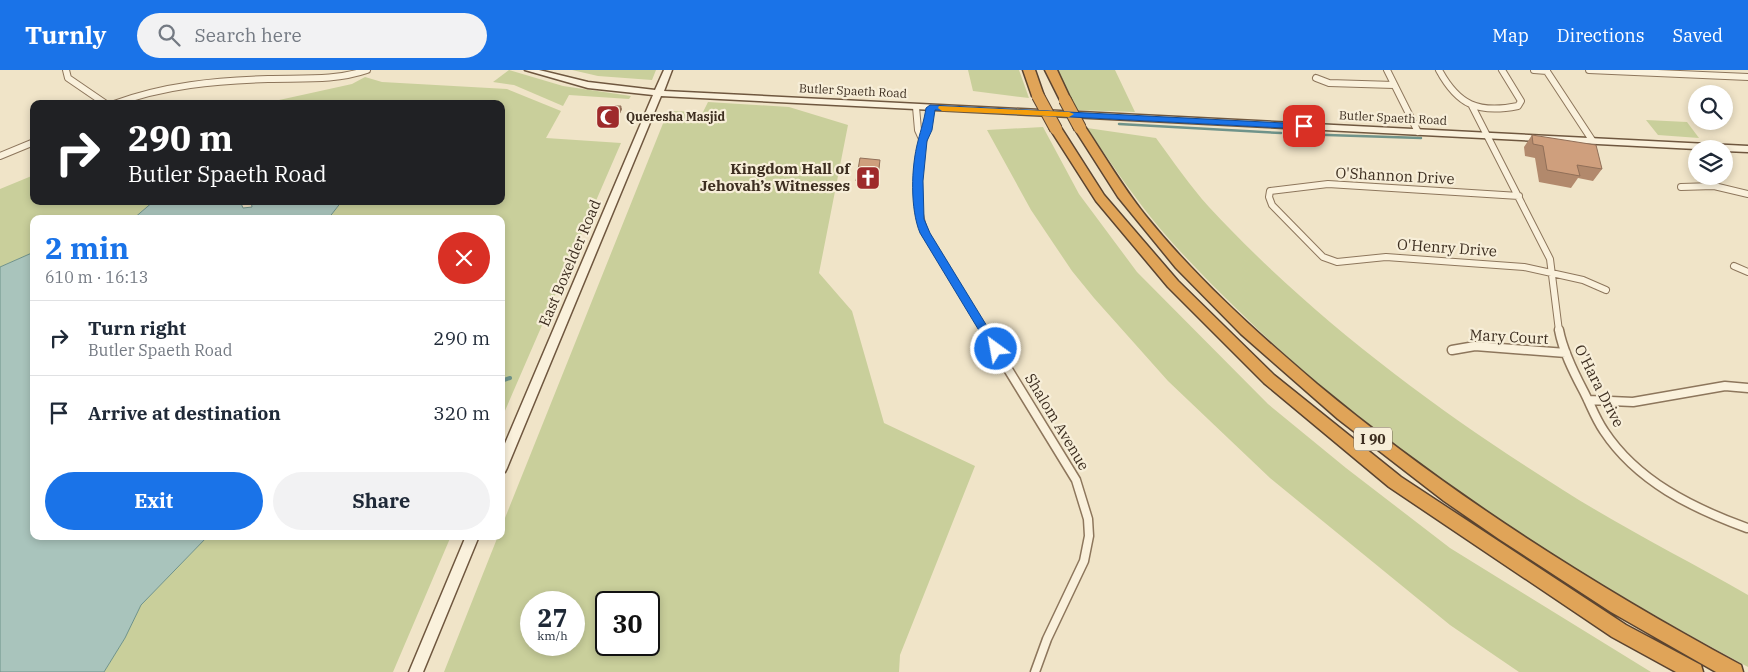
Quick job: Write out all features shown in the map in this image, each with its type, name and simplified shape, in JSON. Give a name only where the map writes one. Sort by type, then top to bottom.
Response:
[{"type":"highway","name":"I 90","points":[[1029,70],[1038,96],[1056,129],[1100,198],[1172,284],[1268,379],[1395,482],[1502,555],[1619,631],[1694,672]]},
{"type":"highway","name":"I 90","points":[[1051,70],[1080,128],[1122,193],[1163,244],[1244,329],[1342,414],[1442,492],[1554,567],[1734,672]]},
{"type":"main road","name":"Butler Spaeth Road","points":[[529,70],[588,85],[658,93],[1748,149]]},
{"type":"main road","name":"East Boxelder Road","points":[[505,458],[668,70]]},
{"type":"main road","points":[[416,672],[470,540]]},
{"type":"street","points":[[66,70],[68,78],[100,100]]},
{"type":"street","points":[[126,100],[160,88],[190,82],[337,78],[367,70]]},
{"type":"street","points":[[1387,70],[1418,132]]},
{"type":"street","points":[[1439,70],[1455,98],[1472,106],[1510,108],[1518,106],[1521,101],[1502,70]]},
{"type":"street","points":[[1534,70],[1546,70],[1592,140]]},
{"type":"street","points":[[1589,70],[1748,77]]},
{"type":"street","points":[[1316,78],[1329,83],[1394,85]]},
{"type":"street","name":"O'Hara Drive","points":[[1472,106],[1544,244],[1554,273],[1561,340],[1604,432],[1624,455],[1649,478],[1715,517],[1747,528]]},
{"type":"street","name":"Shalom Avenue","points":[[916,107],[918,130],[923,141]]},
{"type":"street","name":"Shalom Avenue","points":[[930,108],[928,130],[923,141],[917,200],[919,219],[925,233],[1057,447],[1076,480],[1084,499],[1088,521],[1088,542],[1083,563],[1040,651],[1035,672]]},
{"type":"street","points":[[0,156],[30,144]]},
{"type":"street","name":"O'Shannon Drive","points":[[1337,262],[1324,257],[1272,205],[1269,197],[1270,191],[1337,184],[1519,196]]},
{"type":"street","points":[[1681,187],[1692,185],[1714,186],[1748,194]]},
{"type":"street","name":"O'Henry Drive","points":[[1337,262],[1386,257],[1524,267],[1583,280],[1606,290]]},
{"type":"street","points":[[1734,266],[1748,272]]},
{"type":"street","name":"Mary Court","points":[[1452,350],[1475,346],[1566,353]]},
{"type":"street","points":[[1588,400],[1633,402],[1693,390],[1725,386],[1748,388]]},
{"type":"green space","points":[[509,70],[563,86],[631,96],[629,99],[569,95],[563,106],[514,85],[493,82]]},
{"type":"green space","points":[[572,70],[656,70],[652,80],[598,76]]},
{"type":"green space","points":[[968,70],[1019,70],[1029,98],[973,91]]},
{"type":"green space","points":[[1057,70],[1115,70],[1135,112],[1076,110]]},
{"type":"green space","points":[[365,77],[382,82],[507,89],[561,111],[546,138],[621,143],[505,411],[505,215],[331,215],[339,205],[505,205],[505,100],[279,100],[352,84]]},
{"type":"green space","points":[[708,102],[789,107],[848,125],[819,273],[852,311],[884,423],[975,466],[900,655],[899,672],[444,672],[496,540],[505,540],[505,518],[668,111],[703,112]]},
{"type":"green space","points":[[1646,120],[1687,122],[1688,130],[1693,130],[1699,138],[1658,135]]},
{"type":"green space","points":[[1043,127],[1079,194],[1137,272],[1268,404],[1346,468],[1450,548],[1651,672],[1519,672],[1450,625],[1270,478],[1168,381],[1072,271],[1031,210],[987,130]]},
{"type":"green space","points":[[1087,128],[1156,138],[1202,199],[1249,248],[1333,324],[1422,395],[1563,490],[1632,531],[1748,595],[1748,667],[1680,630],[1547,551],[1419,463],[1358,416],[1299,367],[1207,280],[1144,209]]},
{"type":"green space","points":[[30,177],[30,205],[149,205],[138,215],[30,215],[30,254],[0,267],[0,189]]},
{"type":"green space","points":[[204,540],[449,540],[393,672],[104,672],[125,638],[141,605]]},
{"type":"water","points":[[149,205],[242,205],[243,208],[252,207],[252,205],[339,205],[331,215],[138,215]]},
{"type":"water","points":[[30,254],[30,540],[204,540],[141,605],[125,638],[104,672],[0,672],[0,267]]},
{"type":"building","points":[[611,106],[621,106],[616,117],[606,117]]},
{"type":"building","points":[[1532,135],[1596,145],[1602,169],[1577,165],[1580,176],[1547,170],[1543,146],[1533,144]]},
{"type":"building","name":"Kingdom Hall of Jehovah’s Witnesses","points":[[860,158],[880,160],[877,183],[856,181]]},
{"type":"waterway","points":[[1119,124],[1281,133]]},
{"type":"waterway","points":[[1296,134],[1421,138]]},
{"type":"waterway","points":[[505,380],[510,378]]},
{"type":"slow traffic","points":[[942,108],[1069,114]]},
{"type":"place","name":"Queresha Masjid","points":[[608,117]]},
{"type":"place","name":"Kingdom Hall of Jehovah’s Witnesses","points":[[868,178]]},
{"type":"route","points":[[996,349],[925,233],[919,219],[918,181],[923,141],[928,130],[930,108],[1304,126]]}]
